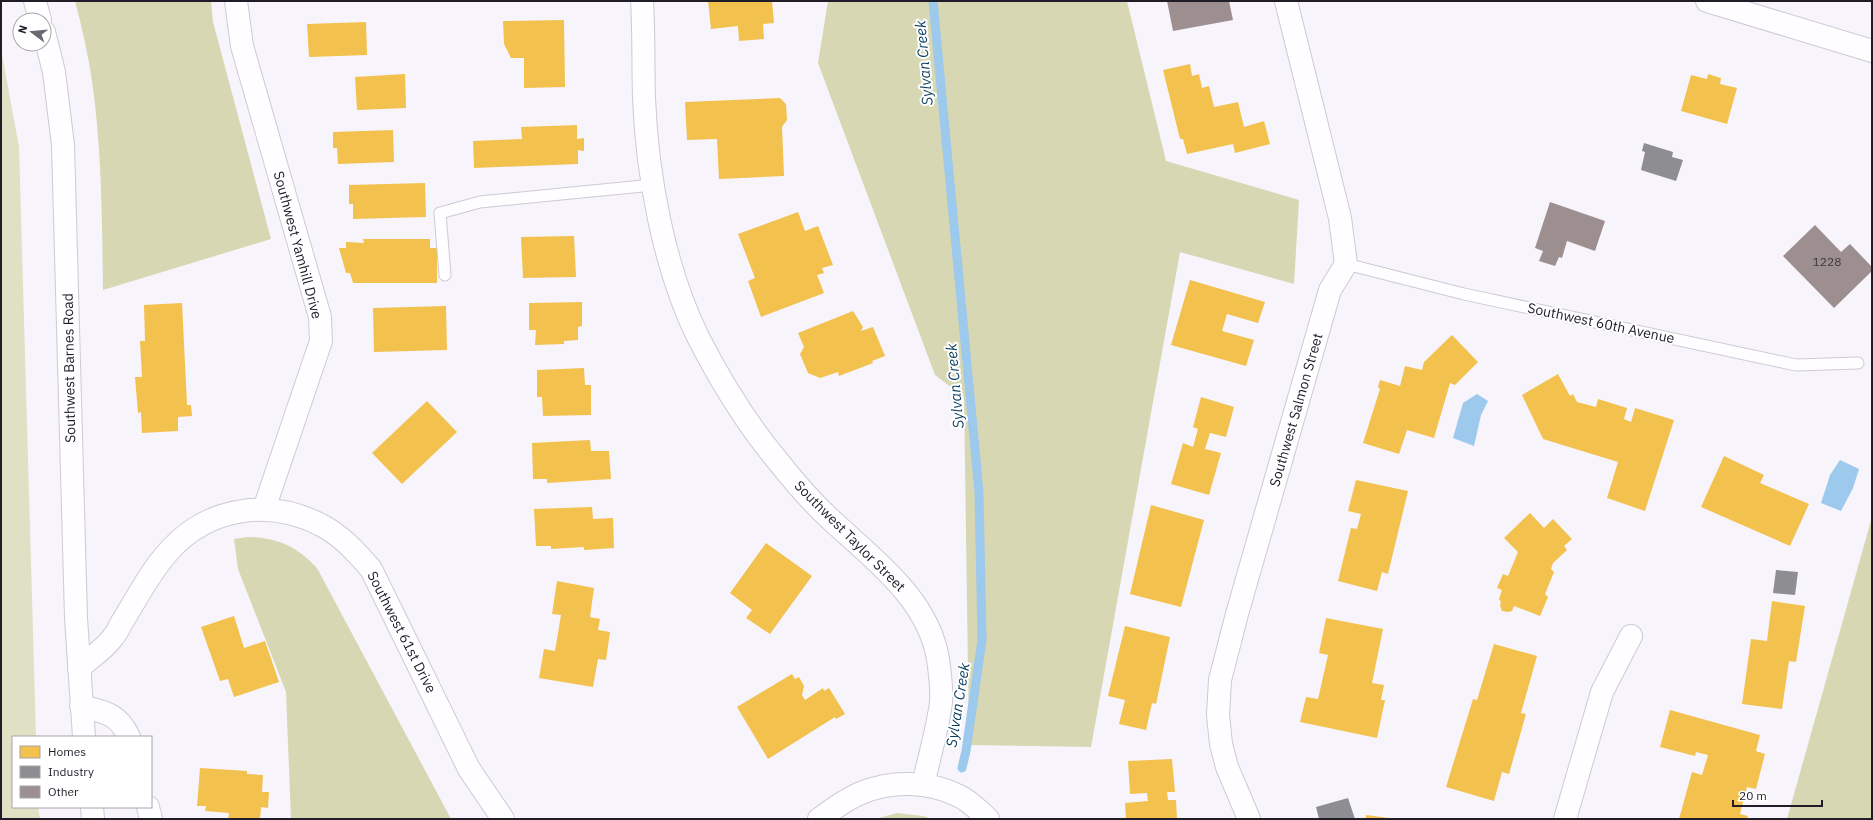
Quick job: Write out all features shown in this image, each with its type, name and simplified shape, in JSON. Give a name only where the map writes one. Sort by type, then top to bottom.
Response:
[{"type":"street","points":[[35,1],[38,12]]},
{"type":"street","name":"Southwest Yamhill Drive","points":[[236,1],[242,46],[320,317],[320,341],[264,509]]},
{"type":"street","name":"Southwest Taylor Street","points":[[642,1],[644,100],[653,185],[673,272],[684,306],[699,338],[734,400],[776,459],[824,513],[907,593],[926,621],[938,658],[941,701],[923,785]]},
{"type":"street","points":[[1286,1],[1338,211],[1346,264]]},
{"type":"street","points":[[1707,1],[1872,51]]},
{"type":"street","name":"Southwest Barnes Road","points":[[49,52],[54,72],[62,145],[72,502],[79,668],[84,736]]},
{"type":"street","name":"Southwest Salmon Street","points":[[1249,819],[1227,767],[1221,744],[1218,715],[1220,680],[1239,607],[1330,290],[1346,264]]},
{"type":"street","name":"Southwest 61st Drive","points":[[79,668],[113,638],[154,571],[169,551],[188,533],[213,518],[236,512],[264,509],[305,518],[322,525],[354,550],[371,569],[466,762],[503,819]]},
{"type":"street","points":[[1565,819],[1602,692],[1631,636]]},
{"type":"street","points":[[81,706],[106,712],[117,718],[124,725],[129,736]]},
{"type":"street","points":[[819,819],[860,793],[878,787],[902,784],[923,785],[942,789],[960,796],[988,819]]},
{"type":"street","points":[[92,808],[93,819]]},
{"type":"street","points":[[148,808],[151,819]]},
{"type":"lane","points":[[445,275],[440,213],[480,202],[653,185]]},
{"type":"lane","name":"Southwest 60th Avenue","points":[[1346,264],[1464,294],[1796,365],[1858,363]]},
{"type":"green space","points":[[75,1],[211,1],[213,22],[271,239],[103,290],[101,186],[98,133],[89,61]]},
{"type":"green space","points":[[828,1],[1127,1],[1166,161],[1299,200],[1294,284],[1180,252],[1091,747],[968,745],[964,397],[935,375],[818,63]]},
{"type":"green space","points":[[1,49],[19,147],[36,736],[12,736],[12,808],[38,808],[40,819],[1,819]]},
{"type":"green space","points":[[1872,517],[1872,819],[1787,819]]},
{"type":"green space","points":[[258,537],[285,544],[302,554],[317,568],[451,819],[291,819],[286,692],[238,569],[234,539]]},
{"type":"green space","points":[[897,813],[923,816],[933,819],[875,819]]},
{"type":"water","points":[[1477,394],[1488,401],[1481,415],[1474,446],[1453,438],[1463,403]]},
{"type":"water","points":[[1840,460],[1859,469],[1853,488],[1841,511],[1821,503],[1830,475]]},
{"type":"building: Homes","points":[[708,1],[772,1],[774,23],[763,24],[764,39],[739,41],[738,26],[711,29]]},
{"type":"building: Homes","points":[[564,20],[565,87],[524,88],[524,58],[511,58],[504,44],[503,21]]},
{"type":"building: Homes","points":[[366,22],[367,55],[309,57],[307,24]]},
{"type":"building: Homes","points":[[1190,64],[1192,76],[1199,74],[1202,88],[1209,86],[1214,107],[1238,102],[1244,127],[1264,121],[1270,144],[1235,153],[1233,144],[1187,154],[1183,139],[1180,139],[1163,70]]},
{"type":"building: Homes","points":[[405,74],[406,108],[357,110],[355,77]]},
{"type":"building: Homes","points":[[1708,74],[1721,78],[1720,84],[1737,88],[1727,124],[1681,111],[1691,75],[1707,79]]},
{"type":"building: Homes","points":[[780,98],[786,104],[787,120],[782,127],[784,176],[719,179],[717,139],[687,140],[685,102]]},
{"type":"building: Homes","points":[[577,125],[577,139],[584,138],[584,151],[578,150],[578,164],[474,168],[473,141],[522,139],[521,127]]},
{"type":"building: Homes","points":[[393,130],[394,162],[338,164],[337,148],[333,148],[333,132]]},
{"type":"building: Homes","points":[[425,183],[426,217],[353,219],[353,204],[349,204],[349,185]]},
{"type":"building: Homes","points":[[798,212],[805,231],[818,226],[833,265],[822,268],[824,273],[817,275],[824,293],[761,317],[748,281],[755,278],[738,234]]},
{"type":"building: Homes","points":[[574,236],[576,277],[523,278],[521,237]]},
{"type":"building: Homes","points":[[363,239],[430,239],[430,248],[437,248],[437,283],[353,283],[350,273],[346,273],[339,248],[346,248],[346,242],[364,243]]},
{"type":"building: Homes","points":[[1190,280],[1265,302],[1258,323],[1227,314],[1222,331],[1254,340],[1246,366],[1171,345]]},
{"type":"building: Homes","points":[[582,302],[582,326],[578,327],[578,340],[564,341],[564,344],[535,345],[536,330],[529,330],[529,303]]},
{"type":"building: Homes","points":[[182,303],[187,405],[191,405],[192,416],[178,417],[178,431],[142,433],[141,412],[138,413],[135,377],[142,377],[140,341],[145,341],[144,305]]},
{"type":"building: Homes","points":[[446,306],[447,350],[374,352],[373,308]]},
{"type":"building: Homes","points":[[853,311],[863,327],[861,331],[873,327],[885,356],[872,361],[873,363],[839,376],[838,372],[820,378],[808,373],[800,354],[804,347],[798,333]]},
{"type":"building: Homes","points":[[1452,335],[1478,362],[1455,385],[1450,383],[1434,438],[1407,430],[1399,454],[1363,443],[1380,389],[1378,387],[1380,380],[1400,386],[1405,366],[1422,370],[1424,362]]},
{"type":"building: Homes","points":[[584,368],[585,385],[591,385],[591,415],[543,416],[542,397],[537,397],[537,370]]},
{"type":"building: Homes","points":[[1558,374],[1570,396],[1573,394],[1577,402],[1596,407],[1598,399],[1627,408],[1624,419],[1631,422],[1635,408],[1674,420],[1645,511],[1607,498],[1618,462],[1543,439],[1522,395]]},
{"type":"building: Homes","points":[[1201,397],[1234,407],[1226,437],[1210,433],[1205,449],[1221,453],[1209,495],[1171,484],[1183,443],[1193,447],[1198,429],[1193,427]]},
{"type":"building: Homes","points":[[427,401],[457,432],[402,484],[372,453]]},
{"type":"building: Homes","points":[[590,440],[591,451],[609,451],[611,479],[547,483],[547,479],[533,479],[532,443]]},
{"type":"building: Homes","points":[[1724,456],[1764,475],[1760,483],[1809,504],[1790,546],[1701,507]]},
{"type":"building: Homes","points":[[1356,480],[1408,491],[1388,574],[1382,572],[1377,591],[1338,581],[1351,528],[1357,529],[1361,514],[1348,511]]},
{"type":"building: Homes","points":[[1151,505],[1204,520],[1181,607],[1130,594]]},
{"type":"building: Homes","points":[[592,507],[593,519],[613,518],[614,548],[584,550],[584,547],[551,549],[551,546],[536,546],[534,509]]},
{"type":"building: Homes","points":[[1530,513],[1544,528],[1553,519],[1572,539],[1564,546],[1567,550],[1553,563],[1551,569],[1554,572],[1545,594],[1548,597],[1540,616],[1514,606],[1512,611],[1502,611],[1500,605],[1501,602],[1499,599],[1502,590],[1497,588],[1503,574],[1508,576],[1518,552],[1504,538]]},
{"type":"building: Homes","points":[[766,543],[812,576],[770,634],[746,618],[752,610],[730,593]]},
{"type":"building: Homes","points":[[557,581],[594,588],[590,617],[600,619],[598,630],[610,632],[606,660],[598,659],[593,687],[539,678],[544,649],[555,651],[561,615],[552,614]]},
{"type":"building: Homes","points":[[1772,601],[1805,606],[1796,662],[1789,661],[1782,709],[1742,704],[1751,639],[1767,641]]},
{"type":"building: Homes","points":[[234,616],[244,648],[265,641],[279,682],[234,697],[228,679],[220,681],[201,627]]},
{"type":"building: Homes","points":[[1326,618],[1383,629],[1372,683],[1384,685],[1381,700],[1385,700],[1377,738],[1300,722],[1306,697],[1318,699],[1328,655],[1319,653]]},
{"type":"building: Homes","points":[[1125,626],[1170,637],[1156,704],[1152,703],[1146,730],[1119,724],[1125,700],[1108,696]]},
{"type":"building: Homes","points":[[1494,644],[1537,656],[1521,713],[1526,714],[1509,774],[1502,772],[1494,801],[1446,787],[1473,699],[1477,700]]},
{"type":"building: Homes","points":[[792,674],[795,679],[799,677],[804,686],[802,695],[805,700],[823,688],[824,691],[829,688],[845,714],[836,719],[835,717],[768,759],[737,707]]},
{"type":"building: Homes","points":[[1670,710],[1760,735],[1756,751],[1765,754],[1756,789],[1747,787],[1740,814],[1748,816],[1747,819],[1679,819],[1692,772],[1702,775],[1708,755],[1696,752],[1695,756],[1660,747]]},
{"type":"building: Homes","points":[[1172,759],[1175,792],[1167,792],[1168,800],[1176,800],[1177,819],[1126,819],[1125,803],[1148,801],[1147,793],[1130,794],[1128,761]]},
{"type":"building: Homes","points":[[200,768],[247,771],[247,774],[263,775],[262,792],[269,792],[268,808],[261,807],[260,819],[228,819],[229,813],[205,811],[206,806],[197,806]]},
{"type":"building: Homes","points":[[1366,815],[1389,818],[1389,819],[1366,819]]},
{"type":"building: Industry","points":[[1644,143],[1673,152],[1672,157],[1683,160],[1676,181],[1641,170],[1645,152],[1642,151]]},
{"type":"building: Industry","points":[[1776,570],[1798,572],[1795,595],[1773,593]]},
{"type":"building: Industry","points":[[1348,798],[1355,819],[1319,819],[1316,807]]},
{"type":"building: Other","points":[[1167,1],[1229,1],[1233,20],[1173,31]]},
{"type":"building: Other","points":[[1550,202],[1605,221],[1595,251],[1567,241],[1562,258],[1559,257],[1555,266],[1539,261],[1543,251],[1535,248]]},
{"type":"building: Other","points":[[1815,225],[1841,252],[1850,244],[1872,267],[1872,271],[1834,308],[1783,256]]},
{"type":"waterway","name":"Sylvan Creek","points":[[933,1],[979,492],[982,640],[966,751],[962,768]]}]
